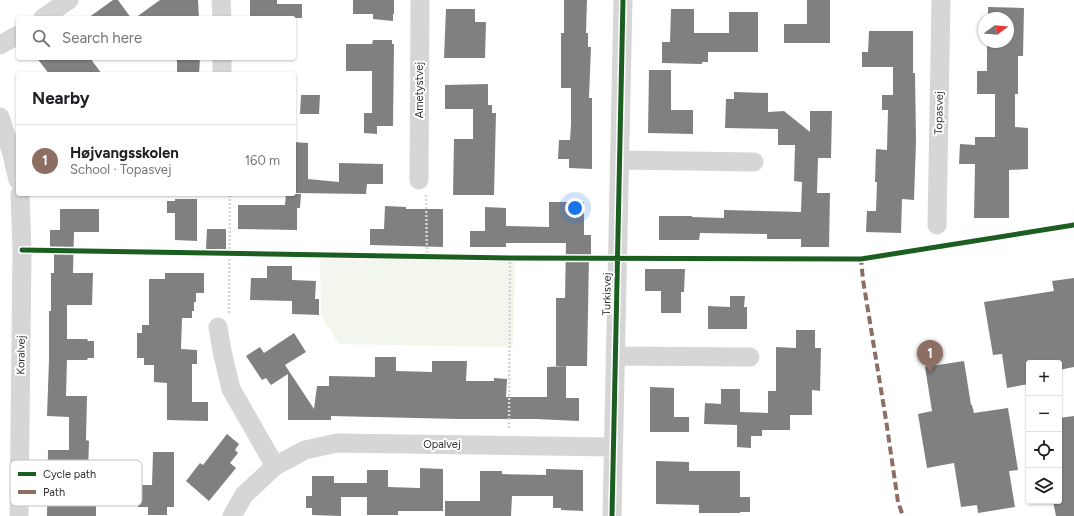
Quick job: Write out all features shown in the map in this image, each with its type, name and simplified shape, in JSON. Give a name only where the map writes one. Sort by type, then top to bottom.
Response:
[{"type":"street","points":[[46,16],[69,0]]},
{"type":"street","points":[[220,0],[222,16]]},
{"type":"street","name":"Ametystvej","points":[[419,180],[420,0]]},
{"type":"street","name":"Turkisvej","points":[[612,516],[623,0]]},
{"type":"street","name":"Topasvej","points":[[937,225],[941,0]]},
{"type":"street","points":[[0,45],[16,36]]},
{"type":"street","points":[[222,60],[222,72]]},
{"type":"street","points":[[0,117],[16,171]]},
{"type":"street","points":[[620,160],[754,162]]},
{"type":"street","name":"Koralvej","points":[[20,196],[22,266],[20,460]]},
{"type":"street","points":[[218,327],[231,389],[275,466]]},
{"type":"street","points":[[616,356],[750,357]]},
{"type":"street","name":"Opalvej","points":[[232,516],[244,495],[275,466],[306,450],[337,443],[613,446]]},
{"type":"street","name":"Koralvej","points":[[19,506],[19,516]]},
{"type":"path","points":[[419,180],[426,193],[427,256]]},
{"type":"path","points":[[218,327],[229,315],[230,196]]},
{"type":"path","points":[[221,253],[237,254]]},
{"type":"path","points":[[419,256],[434,256]]},
{"type":"path","points":[[503,258],[518,258]]},
{"type":"path","points":[[510,258],[510,445]]},
{"type":"shaded area","points":[[320,258],[515,261],[513,347],[339,344],[321,316]]},
{"type":"building","points":[[113,0],[118,0],[130,16],[91,16]]},
{"type":"building","points":[[160,0],[198,0],[199,16],[138,16]]},
{"type":"building","points":[[250,0],[277,0],[277,4],[302,4],[302,18],[296,18],[296,16],[250,16]]},
{"type":"building","points":[[353,0],[394,0],[393,21],[373,19],[373,14],[353,14]]},
{"type":"building","points":[[564,0],[587,0],[586,33],[588,33],[588,47],[591,47],[589,98],[592,98],[592,169],[569,168],[569,159],[558,159],[559,140],[570,140],[571,124],[571,88],[561,88],[561,33],[564,33]]},
{"type":"building","points":[[807,0],[830,0],[830,43],[784,43],[784,24],[807,24]]},
{"type":"building","points":[[988,7],[1024,8],[1023,56],[1018,56],[1018,94],[1015,94],[1015,127],[1028,128],[1028,169],[1009,170],[1009,218],[974,218],[975,164],[959,164],[960,144],[975,145],[975,137],[995,137],[995,94],[977,94],[977,71],[987,71],[987,48],[1014,48],[1014,12],[988,12]]},
{"type":"building","points":[[446,9],[475,9],[475,22],[486,22],[485,58],[444,58]]},
{"type":"building","points":[[671,9],[694,9],[694,33],[729,33],[729,12],[758,12],[758,52],[708,52],[708,62],[702,62],[702,64],[662,63],[662,42],[670,42]]},
{"type":"building","points":[[869,31],[913,31],[916,141],[914,200],[902,199],[901,233],[866,232],[867,211],[876,211],[876,149],[887,150],[888,110],[882,110],[882,95],[893,95],[893,67],[862,67],[862,52],[868,52]]},
{"type":"building","points":[[373,40],[392,40],[392,44],[394,44],[393,126],[377,126],[377,134],[364,133],[364,113],[372,113],[372,71],[346,71],[346,44],[372,44]]},
{"type":"building","points":[[38,60],[92,60],[100,72],[48,72]]},
{"type":"building","points":[[177,60],[200,60],[199,72],[177,72]]},
{"type":"building","points":[[649,70],[671,70],[671,110],[693,110],[693,134],[648,133]]},
{"type":"building","points":[[488,84],[488,105],[492,105],[492,113],[496,113],[494,195],[453,195],[454,139],[473,139],[473,109],[445,109],[445,85]]},
{"type":"building","points":[[734,92],[768,93],[768,112],[784,111],[810,132],[810,111],[832,111],[831,158],[818,158],[817,193],[830,193],[829,247],[801,247],[801,239],[767,239],[767,234],[700,233],[699,240],[659,240],[659,216],[724,218],[724,210],[801,212],[802,182],[794,181],[795,145],[778,145],[778,129],[725,128],[726,99],[734,99]]},
{"type":"building","points":[[301,95],[320,95],[319,114],[300,114]]},
{"type":"building","points":[[296,142],[308,143],[308,179],[339,182],[339,163],[383,164],[383,184],[367,184],[366,194],[296,193]]},
{"type":"building","points":[[296,194],[301,194],[300,208],[297,208],[297,230],[238,229],[238,205],[285,205],[286,196],[296,196]]},
{"type":"building","points":[[175,199],[197,199],[197,241],[175,240],[175,213],[167,213],[167,201],[175,201]]},
{"type":"building","points":[[549,202],[584,202],[584,235],[591,235],[591,255],[589,255],[587,366],[556,366],[556,298],[565,298],[566,243],[506,243],[506,247],[470,247],[470,231],[485,231],[485,207],[506,208],[506,226],[549,227]]},
{"type":"building","points":[[385,206],[406,207],[406,209],[443,209],[443,247],[370,245],[370,229],[384,229]]},
{"type":"building","points":[[60,209],[99,209],[99,232],[74,232],[73,273],[93,273],[92,305],[67,305],[67,339],[87,339],[88,341],[94,341],[94,358],[88,358],[87,360],[67,360],[66,396],[87,396],[86,440],[89,441],[88,460],[48,460],[48,450],[69,450],[69,417],[47,416],[49,311],[51,311],[51,273],[54,273],[54,247],[50,247],[50,230],[60,230]]},
{"type":"building","points":[[207,229],[226,229],[226,249],[206,249]]},
{"type":"building","points":[[267,266],[292,266],[292,280],[316,281],[315,299],[319,299],[319,315],[292,314],[292,301],[250,300],[251,278],[267,278]]},
{"type":"building","points":[[645,269],[685,269],[684,292],[681,292],[681,313],[661,313],[661,291],[645,291]]},
{"type":"building","points":[[165,273],[204,273],[204,293],[196,293],[196,302],[194,302],[192,318],[182,318],[181,349],[197,350],[197,364],[192,364],[192,402],[208,402],[208,421],[167,420],[167,383],[154,382],[154,365],[144,365],[144,358],[137,358],[137,333],[142,333],[142,325],[149,325],[149,279],[165,279]]},
{"type":"building","points":[[1074,278],[1074,367],[1062,369],[1062,360],[1026,360],[1026,385],[1007,388],[1002,354],[993,355],[984,302],[1054,291],[1052,281]]},
{"type":"building","points":[[730,296],[745,296],[744,307],[747,307],[747,329],[708,329],[708,306],[730,307]]},
{"type":"building","points":[[796,330],[815,330],[815,348],[821,348],[820,391],[812,390],[812,415],[790,415],[790,430],[762,430],[762,436],[751,436],[751,448],[737,447],[737,425],[704,424],[705,403],[721,404],[721,389],[740,389],[740,412],[768,413],[768,391],[776,391],[776,347],[796,348]]},
{"type":"building","points":[[294,333],[306,352],[285,365],[314,409],[317,386],[329,386],[329,376],[375,377],[375,357],[396,357],[396,371],[432,372],[432,361],[467,361],[466,381],[494,381],[494,378],[507,379],[506,397],[547,397],[547,367],[566,366],[566,398],[579,398],[579,421],[331,416],[331,420],[288,420],[288,374],[271,385],[266,378],[262,380],[246,356],[260,347],[264,353]]},
{"type":"building","points":[[964,361],[971,405],[974,413],[1008,408],[1018,470],[1009,471],[1015,507],[978,513],[977,505],[961,507],[954,463],[927,468],[918,414],[932,411],[925,367]]},
{"type":"building","points":[[650,387],[674,388],[674,417],[689,417],[689,432],[650,432]]},
{"type":"building","points":[[1074,416],[1074,516],[1056,516],[1054,504],[1062,504],[1062,418]]},
{"type":"building","points":[[227,434],[239,444],[235,450],[238,453],[230,463],[236,468],[209,501],[186,481],[200,463],[203,465]]},
{"type":"building","points":[[153,452],[174,452],[174,507],[167,507],[167,515],[148,515],[148,507],[138,507],[142,506],[142,485],[152,485]]},
{"type":"building","points":[[656,461],[689,462],[689,471],[740,471],[740,497],[750,497],[750,512],[699,513],[699,505],[656,504]]},
{"type":"building","points":[[420,468],[443,469],[443,511],[398,511],[398,515],[367,515],[367,497],[341,497],[341,516],[312,515],[312,508],[306,508],[306,496],[312,496],[312,476],[334,476],[334,483],[367,483],[367,470],[388,470],[388,487],[420,488]]},
{"type":"building","points":[[546,469],[583,470],[583,511],[553,508],[553,496],[512,496],[511,516],[445,516],[445,501],[480,501],[480,471],[502,471],[502,474],[546,475]]},
{"type":"building","points":[[47,506],[96,506],[96,516],[47,516]]},
{"type":"marked path","points":[[863,258],[861,259],[863,280],[898,502],[903,516]]},
{"type":"cycle path","points":[[612,516],[623,0]]},
{"type":"cycle path","points":[[22,250],[510,258],[861,259],[1074,225]]},
{"type":"place","name":"Højvangsskolen","points":[[930,373]]}]
